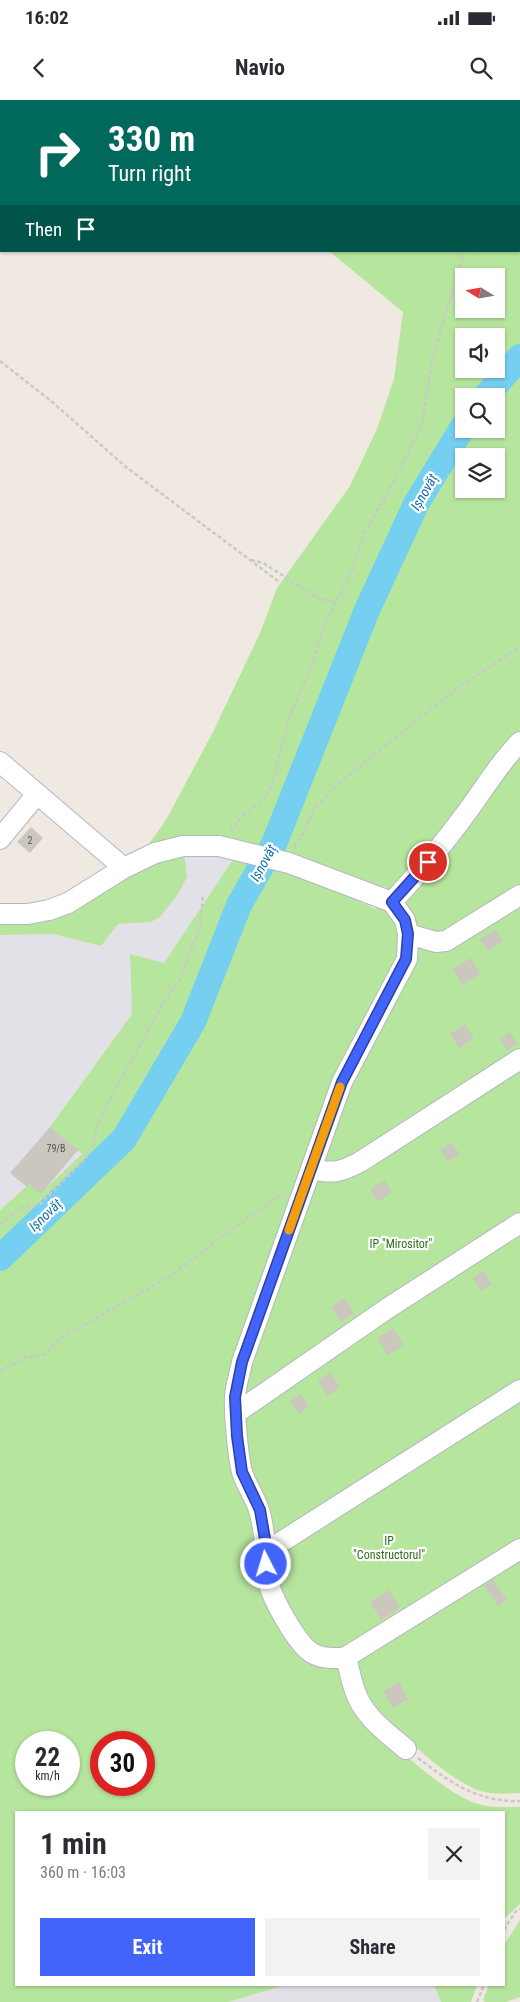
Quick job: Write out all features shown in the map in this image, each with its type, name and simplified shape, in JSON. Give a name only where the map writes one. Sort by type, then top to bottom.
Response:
[{"type":"street","points":[[392,902],[415,877],[464,816],[502,760],[520,742]]},
{"type":"street","points":[[0,762],[124,868]]},
{"type":"street","points":[[0,839],[37,794]]},
{"type":"street","points":[[0,914],[28,914],[49,910],[68,903],[124,868],[155,853],[183,846],[219,846],[289,863],[392,902],[405,920],[408,934],[406,959],[342,1082],[242,1362],[235,1397],[242,1472],[260,1510],[267,1551],[268,1581],[286,1621],[303,1645],[312,1652],[327,1658],[346,1657],[520,1549]]},
{"type":"street","points":[[408,934],[436,942],[446,941],[520,895]]},
{"type":"street","points":[[312,1169],[324,1172],[342,1172],[520,1059]]},
{"type":"street","points":[[236,1413],[388,1308],[520,1223]]},
{"type":"street","points":[[267,1551],[520,1390]]},
{"type":"street","points":[[346,1657],[355,1692],[361,1704],[382,1728],[406,1749]]},
{"type":"path","points":[[219,846],[243,815],[263,800],[272,784],[290,715],[312,666],[323,627],[352,571],[363,536],[399,472],[422,424],[432,360],[464,252]]},
{"type":"path","points":[[0,361],[50,400],[126,467],[278,581]]},
{"type":"path","points":[[249,560],[263,563],[320,599],[337,603]]},
{"type":"path","points":[[289,863],[295,845],[303,834],[314,809],[345,778],[460,686],[520,647]]},
{"type":"path","points":[[0,1224],[20,1208],[39,1205],[84,1160],[92,1148],[99,1120],[162,1006],[180,979],[200,928],[203,894]]},
{"type":"path","points":[[0,1371],[24,1358],[46,1354],[60,1338],[171,1276],[284,1192],[304,1188]]},
{"type":"path","points":[[406,1749],[466,1791],[500,1801],[520,1801]]},
{"type":"path","points":[[505,1928],[520,1909]]},
{"type":"path","points":[[477,2002],[484,1986]]},
{"type":"shaded area","points":[[184,853],[236,855],[164,963],[130,955],[132,1014],[50,1127],[82,1154],[41,1194],[29,1184],[0,1210],[0,935],[53,934],[101,946],[118,924],[151,922],[160,917],[178,894]]},
{"type":"shaded area","points":[[282,1986],[434,1986],[441,2002],[228,2002]]},
{"type":"green space","points":[[330,252],[520,252],[520,1793],[490,1793],[473,1788],[450,1774],[414,1746],[404,1754],[439,1782],[469,1800],[488,1806],[520,1807],[520,1904],[505,1918],[505,1811],[15,1811],[15,1986],[282,1986],[228,2002],[0,2002],[0,1210],[29,1184],[41,1193],[82,1154],[50,1127],[132,1014],[130,954],[164,963],[236,855],[290,870],[376,909],[387,886],[380,888],[181,838],[149,844],[166,820],[213,732],[260,633],[277,588],[350,486],[377,429],[394,379],[403,312]]},
{"type":"green space","points":[[184,853],[187,877],[178,894],[160,917],[151,922],[118,924],[101,946],[53,934],[0,935],[0,918],[26,920],[159,858]]},
{"type":"green space","points":[[520,1920],[520,1997],[506,2002],[485,2002],[483,2000],[489,1986],[505,1986],[505,1943]]},
{"type":"green space","points":[[434,1986],[477,1986],[471,2002],[441,2002]]},
{"type":"building","points":[[31,827],[43,838],[30,853],[17,842]]},
{"type":"building","points":[[495,929],[503,940],[488,951],[480,940]]},
{"type":"building","points":[[471,958],[480,974],[462,985],[453,969]]},
{"type":"building","points":[[465,1024],[474,1038],[459,1048],[450,1034]]},
{"type":"building","points":[[510,1032],[517,1044],[507,1050],[500,1039]]},
{"type":"building","points":[[50,1127],[78,1150],[41,1194],[29,1184],[27,1187],[10,1173]]},
{"type":"building","points":[[451,1142],[460,1154],[448,1162],[440,1150]]},
{"type":"building","points":[[384,1180],[392,1192],[378,1202],[370,1190]]},
{"type":"building","points":[[483,1271],[492,1284],[481,1291],[473,1278]]},
{"type":"building","points":[[345,1298],[354,1313],[341,1322],[331,1307]]},
{"type":"building","points":[[393,1328],[404,1345],[388,1355],[377,1338]]},
{"type":"building","points":[[330,1372],[340,1387],[328,1396],[318,1381]]},
{"type":"building","points":[[300,1394],[309,1406],[299,1414],[290,1402]]},
{"type":"building","points":[[493,1580],[507,1600],[498,1606],[484,1585]]},
{"type":"building","points":[[389,1590],[400,1608],[381,1620],[370,1602]]},
{"type":"building","points":[[399,1682],[408,1699],[393,1708],[383,1691]]},
{"type":"waterway","name":"Ișnovăț","points":[[493,388],[520,357]]},
{"type":"waterway","name":"Ișnovăț","points":[[0,1258],[124,1139],[193,1022],[239,905],[274,844],[367,610],[416,504],[456,438]]},
{"type":"slow traffic","points":[[289,1230],[340,1087]]},
{"type":"route","points":[[266,1564],[267,1551],[260,1510],[242,1472],[237,1436],[235,1397],[242,1362],[342,1082],[406,959],[408,934],[405,920],[392,902],[428,862]]},
{"type":"park label","name":"IP \"Mirositor\"","points":[[401,1244]]},
{"type":"park label","name":"IP \"Constructorul\"","points":[[389,1548]]}]
